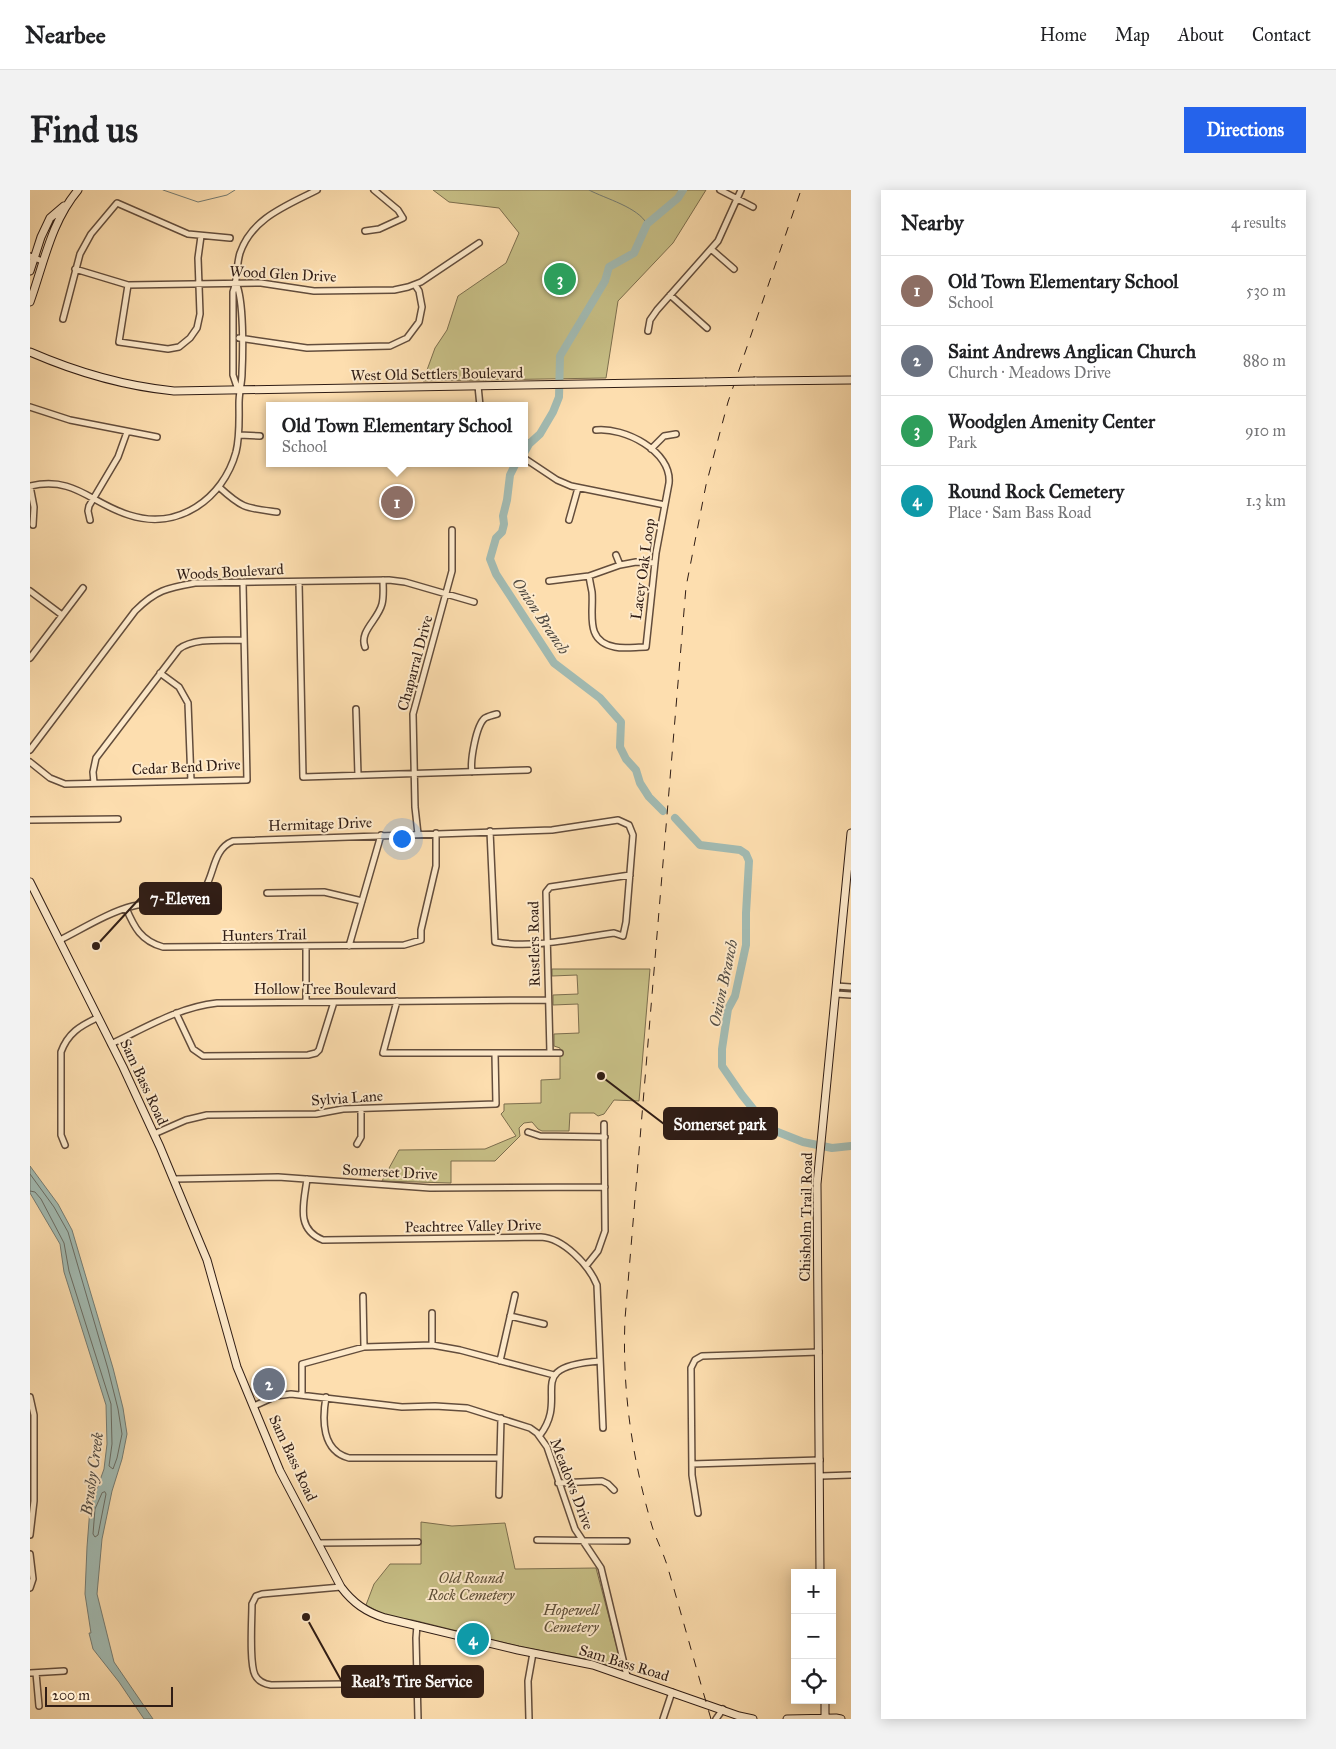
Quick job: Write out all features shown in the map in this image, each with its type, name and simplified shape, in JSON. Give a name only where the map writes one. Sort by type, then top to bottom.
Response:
[{"type":"main road","points":[[30,271],[32,257],[50,218],[78,190]]},
{"type":"main road","points":[[30,302],[42,261],[57,222],[68,202]]},
{"type":"main road","name":"West Old Settlers Boulevard","points":[[30,352],[78,371],[136,386],[174,391],[851,380]]},
{"type":"main road","name":"Chisholm Trail Road","points":[[820,1569],[817,1184],[851,833]]},
{"type":"main road","name":"Sam Bass Road","points":[[30,882],[111,1044],[174,1179],[207,1260],[234,1357],[280,1471],[341,1587],[354,1602],[369,1612],[385,1618],[533,1653],[586,1663],[753,1719]]},
{"type":"main road","points":[[825,1704],[825,1718]]},
{"type":"main road","points":[[787,1719],[841,1719]]},
{"type":"street","points":[[238,390],[233,375],[232,292],[236,283],[240,253],[248,236],[257,225],[275,212],[317,190]]},
{"type":"street","points":[[365,231],[379,229],[402,218],[398,210],[374,190]]},
{"type":"street","points":[[720,190],[753,207]]},
{"type":"street","points":[[648,331],[650,320],[718,240],[741,190]]},
{"type":"street","points":[[63,318],[80,254],[91,234],[117,203],[177,230],[201,236],[230,238]]},
{"type":"street","points":[[128,284],[120,342],[168,349],[179,347],[190,338],[197,328],[200,314],[198,258],[201,236]]},
{"type":"street","name":"Wood Glen Drive","points":[[75,269],[128,284],[261,283],[314,291],[394,290],[416,285],[479,243]]},
{"type":"street","points":[[711,249],[734,269]]},
{"type":"street","points":[[32,257],[42,261]]},
{"type":"street","points":[[33,524],[34,507],[30,486],[46,484],[65,485],[129,515],[150,519],[184,513],[197,507],[219,487],[232,465],[239,435],[238,390],[242,375],[240,291],[236,283]]},
{"type":"street","points":[[233,338],[307,348],[390,346],[408,338],[419,322],[422,307],[416,285]]},
{"type":"street","points":[[670,295],[707,328]]},
{"type":"street","points":[[478,386],[480,402]]},
{"type":"street","points":[[30,407],[70,420],[157,437]]},
{"type":"street","name":"Lacey Oak Loop","points":[[588,576],[592,592],[592,626],[596,636],[605,643],[615,647],[646,647],[655,563],[670,483],[669,472],[664,462],[642,442],[628,434],[606,429],[596,430]]},
{"type":"street","points":[[90,520],[88,511],[118,457],[127,432]]},
{"type":"street","points":[[651,449],[664,436],[676,434]]},
{"type":"street","points":[[239,435],[260,436]]},
{"type":"street","points":[[528,460],[557,480],[578,488],[665,505]]},
{"type":"street","points":[[219,487],[240,505],[277,512]]},
{"type":"street","points":[[569,520],[578,488]]},
{"type":"street","name":"Chaparral Drive","points":[[418,834],[414,707],[452,571],[452,530]]},
{"type":"street","points":[[616,555],[620,565]]},
{"type":"street","points":[[548,581],[588,576],[620,565],[636,562],[655,563]]},
{"type":"street","points":[[365,648],[364,634],[377,616],[382,604],[383,580]]},
{"type":"street","name":"Woods Boulevard","points":[[30,750],[135,611],[145,601],[167,588],[195,583],[383,580],[405,582],[474,602]]},
{"type":"street","points":[[299,582],[303,777],[528,770]]},
{"type":"street","name":"Cedar Bend Drive","points":[[30,762],[50,778],[62,783],[247,780],[243,583]]},
{"type":"street","points":[[30,658],[83,588]]},
{"type":"street","points":[[30,590],[62,615]]},
{"type":"street","points":[[94,783],[93,772],[96,758],[177,651],[186,644],[194,642],[244,640]]},
{"type":"street","points":[[160,673],[181,690],[188,703],[191,780]]},
{"type":"street","points":[[356,709],[358,775]]},
{"type":"street","points":[[472,772],[472,755],[480,725],[484,719],[497,714]]},
{"type":"street","points":[[30,820],[118,819]]},
{"type":"street","name":"Hermitage Drive","points":[[60,940],[126,908],[146,904],[178,903],[193,899],[207,886],[220,850],[233,841],[552,830],[620,820],[629,825],[633,832],[626,922],[622,936],[614,933],[546,943]]},
{"type":"street","points":[[490,832],[495,942],[546,943]]},
{"type":"street","name":"Hunters Trail","points":[[126,908],[133,925],[142,937],[153,944],[163,947],[404,945],[421,940],[421,930],[436,866],[436,833]]},
{"type":"street","points":[[349,946],[381,835]]},
{"type":"street","name":"Rustlers Road","points":[[550,1053],[545,896],[550,887],[630,875]]},
{"type":"street","points":[[267,893],[324,892],[362,901]]},
{"type":"street","points":[[306,947],[306,1002]]},
{"type":"street","points":[[836,990],[851,987]]},
{"type":"street","points":[[836,990],[851,995]]},
{"type":"street","name":"Hollow Tree Boulevard","points":[[111,1044],[176,1013],[217,1003],[548,1000]]},
{"type":"street","points":[[397,1001],[383,1053],[560,1053]]},
{"type":"street","points":[[176,1013],[193,1049],[203,1056],[308,1055],[319,1050],[334,1002]]},
{"type":"street","points":[[65,1146],[60,1135],[62,1052],[65,1042],[71,1034],[79,1027],[98,1018]]},
{"type":"street","name":"Sylvia Lane","points":[[154,1134],[189,1119],[207,1115],[316,1114],[343,1109],[496,1104],[494,1054]]},
{"type":"street","points":[[357,1144],[361,1137],[361,1109]]},
{"type":"street","points":[[586,1266],[598,1251],[604,1238],[604,1124]]},
{"type":"street","points":[[528,1132],[540,1136],[605,1137]]},
{"type":"street","name":"Somerset Drive","points":[[174,1179],[278,1177],[430,1188],[605,1187]]},
{"type":"street","name":"Peachtree Valley Drive","points":[[307,1179],[304,1224],[312,1235],[323,1240],[548,1237],[562,1244],[586,1266],[598,1290],[603,1428]]},
{"type":"street","points":[[500,1361],[515,1295]]},
{"type":"street","points":[[363,1296],[364,1347]]},
{"type":"street","points":[[432,1312],[432,1345]]},
{"type":"street","points":[[510,1316],[544,1324]]},
{"type":"street","points":[[302,1394],[302,1364],[364,1347],[432,1345],[554,1375]]},
{"type":"street","points":[[698,1513],[692,1464],[691,1368],[695,1360],[702,1356],[818,1352]]},
{"type":"street","points":[[540,1435],[547,1425],[551,1413],[551,1382],[558,1370],[570,1365],[600,1361]]},
{"type":"street","name":"Meadows Drive","points":[[254,1406],[276,1396],[302,1394],[402,1407],[460,1407],[530,1428],[540,1435],[547,1447],[572,1522],[581,1540],[597,1561],[604,1579],[627,1676]]},
{"type":"street","points":[[30,1397],[34,1415],[33,1516],[30,1535]]},
{"type":"street","points":[[326,1397],[323,1414],[324,1426],[330,1445],[342,1456],[349,1458],[499,1458]]},
{"type":"street","points":[[499,1495],[501,1418]]},
{"type":"street","points":[[692,1464],[820,1460]]},
{"type":"street","points":[[820,1476],[851,1475]]},
{"type":"street","points":[[558,1483],[602,1481],[614,1490]]},
{"type":"street","points":[[537,1540],[627,1541]]},
{"type":"street","points":[[319,1543],[418,1542]]},
{"type":"street","points":[[30,1554],[33,1579],[30,1588]]},
{"type":"street","points":[[341,1587],[262,1594],[254,1599],[252,1604],[253,1664],[256,1678],[271,1685],[417,1683]]},
{"type":"street","points":[[417,1625],[418,1719]]},
{"type":"street","points":[[529,1719],[528,1681],[533,1653]]},
{"type":"street","points":[[30,1673],[64,1671]]},
{"type":"street","points":[[36,1673],[39,1706]]},
{"type":"street","points":[[663,1719],[672,1692]]},
{"type":"street","points":[[716,1719],[722,1709]]},
{"type":"green space","points":[[433,190],[706,190],[673,243],[618,301],[606,378],[423,381],[435,348],[447,330],[458,296],[506,263],[519,233],[499,208],[449,202]]},
{"type":"green space","points":[[552,969],[650,969],[639,1101],[614,1100],[604,1114],[598,1116],[594,1113],[570,1113],[569,1131],[542,1131],[532,1122],[524,1123],[519,1128],[520,1136],[495,1161],[451,1161],[451,1183],[382,1181],[399,1150],[485,1149],[516,1136],[501,1114],[504,1111],[504,1104],[541,1103],[541,1080],[560,1079],[560,1048],[554,1046],[554,1034],[579,1033],[578,1004],[553,1005],[553,995],[578,994],[577,975],[552,976]]},
{"type":"green space","name":"Old Round Rock Cemetery","points":[[421,1522],[452,1526],[505,1523],[515,1569],[596,1568],[620,1659],[613,1667],[591,1660],[522,1647],[413,1620],[387,1616],[366,1605],[374,1584],[390,1564],[421,1564]]},
{"type":"water","points":[[30,1166],[58,1204],[72,1230],[123,1408],[127,1434],[102,1539],[97,1594],[114,1662],[153,1719],[144,1719],[119,1682],[93,1649],[89,1633],[91,1633],[85,1594],[87,1547],[90,1508],[104,1469],[107,1444],[106,1405],[64,1272],[60,1244],[30,1193]]},
{"type":"waterway","points":[[163,190],[198,202],[227,195],[235,190]]},
{"type":"waterway","points":[[589,190],[629,208],[643,218],[647,224]]},
{"type":"waterway","name":"Onion Branch","points":[[528,446],[540,434],[553,412],[559,397],[560,356],[605,281],[609,267],[634,253],[647,224],[678,198],[683,190]]},
{"type":"waterway","points":[[528,439],[529,444]]},
{"type":"waterway","name":"Onion Branch","points":[[514,467],[510,475],[502,532],[496,538],[490,559],[496,574],[554,663],[600,698],[621,722],[620,747],[626,759],[636,770],[640,783],[649,797],[663,811]]},
{"type":"waterway","name":"Onion Branch","points":[[675,818],[700,845],[740,850],[746,854],[749,861],[746,945],[735,996],[728,1009],[722,1049],[722,1066],[758,1115],[761,1121],[760,1125],[803,1142],[832,1148],[851,1146]]},
{"type":"railway","points":[[711,1719],[667,1565],[652,1526],[639,1475],[627,1398],[624,1345],[625,1319],[686,587],[706,485],[728,402],[801,190]]},
{"type":"place","name":"Woodglen Amenity Center","points":[[560,279]]},
{"type":"place","name":"Old Town Elementary School","points":[[397,502]]},
{"type":"place","name":"7-Eleven","points":[[96,946]]},
{"type":"place","name":"Somerset park","points":[[601,1076]]},
{"type":"place","name":"Saint Andrews Anglican Church","points":[[269,1384]]},
{"type":"place","name":"Real’s Tire Service","points":[[306,1617]]},
{"type":"place","name":"Round Rock Cemetery","points":[[473,1639]]},
{"type":"water label","name":"Brushy Creek","points":[[92,1474]]},
{"type":"park label","name":"Hopewell Cemetery","points":[[571,1618]]}]
